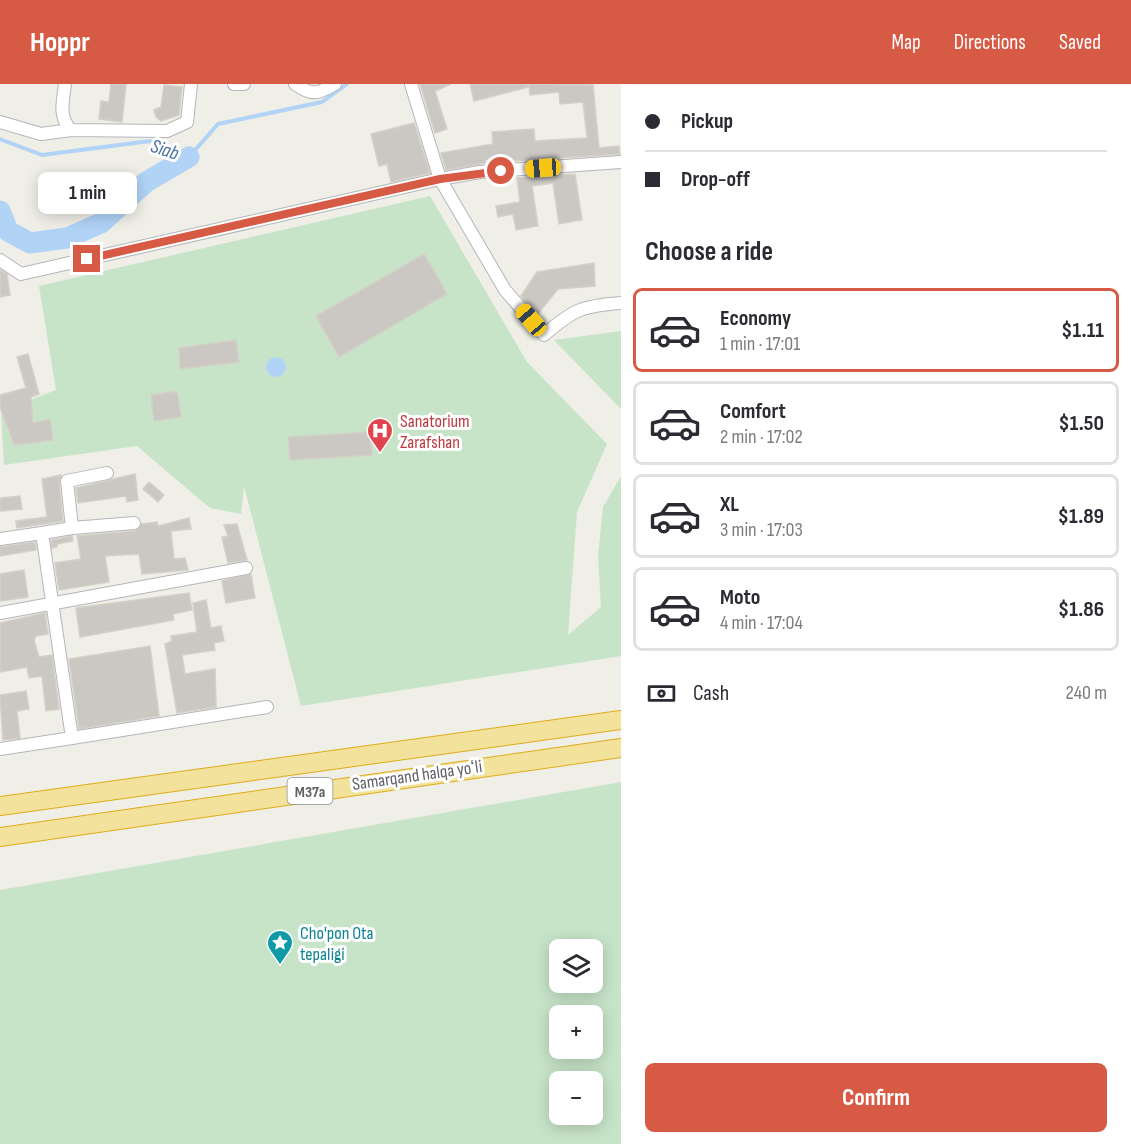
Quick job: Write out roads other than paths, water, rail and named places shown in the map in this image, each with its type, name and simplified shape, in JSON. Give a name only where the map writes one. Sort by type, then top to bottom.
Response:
[{"type":"highway","name":"Samarqand halqa yoʻli","points":[[0,806],[621,720]]},
{"type":"highway","points":[[579,724],[568,730],[565,740],[569,749],[579,753]]},
{"type":"highway","name":"Samarqand halqa yoʻli","points":[[0,837],[621,747]]},
{"type":"street","points":[[65,84],[62,113],[64,124],[71,130]]},
{"type":"street","points":[[0,122],[41,134],[71,130],[167,131],[179,128],[187,122],[191,84]]},
{"type":"street","points":[[234,84],[244,84]]},
{"type":"street","points":[[295,84],[307,93],[322,92],[335,84]]},
{"type":"street","points":[[411,84],[440,179],[505,290],[544,334],[569,313],[596,305],[621,303]]},
{"type":"street","points":[[0,260],[21,274],[440,179],[480,172],[621,162]]},
{"type":"street","points":[[72,528],[67,481],[107,473]]},
{"type":"street","points":[[0,539],[72,528],[134,523]]},
{"type":"street","points":[[42,533],[72,738]]},
{"type":"street","points":[[0,613],[246,568]]},
{"type":"street","points":[[0,749],[267,707]]},
{"type":"water","points":[[276,357],[283,360],[286,367],[283,374],[276,377],[269,374],[266,367],[269,360]]},
{"type":"waterway","name":"Siab","points":[[0,139],[42,155],[150,141],[189,157],[218,124],[322,102],[347,84]]},
{"type":"waterway","points":[[0,211],[8,231],[30,243],[67,238],[101,223],[146,182],[189,157]]},
{"type":"place","name":"Sanatorium Zarafshan","points":[[380,454]]},
{"type":"place","name":"Cho'pon Ota tepaligi","points":[[280,966]]}]
